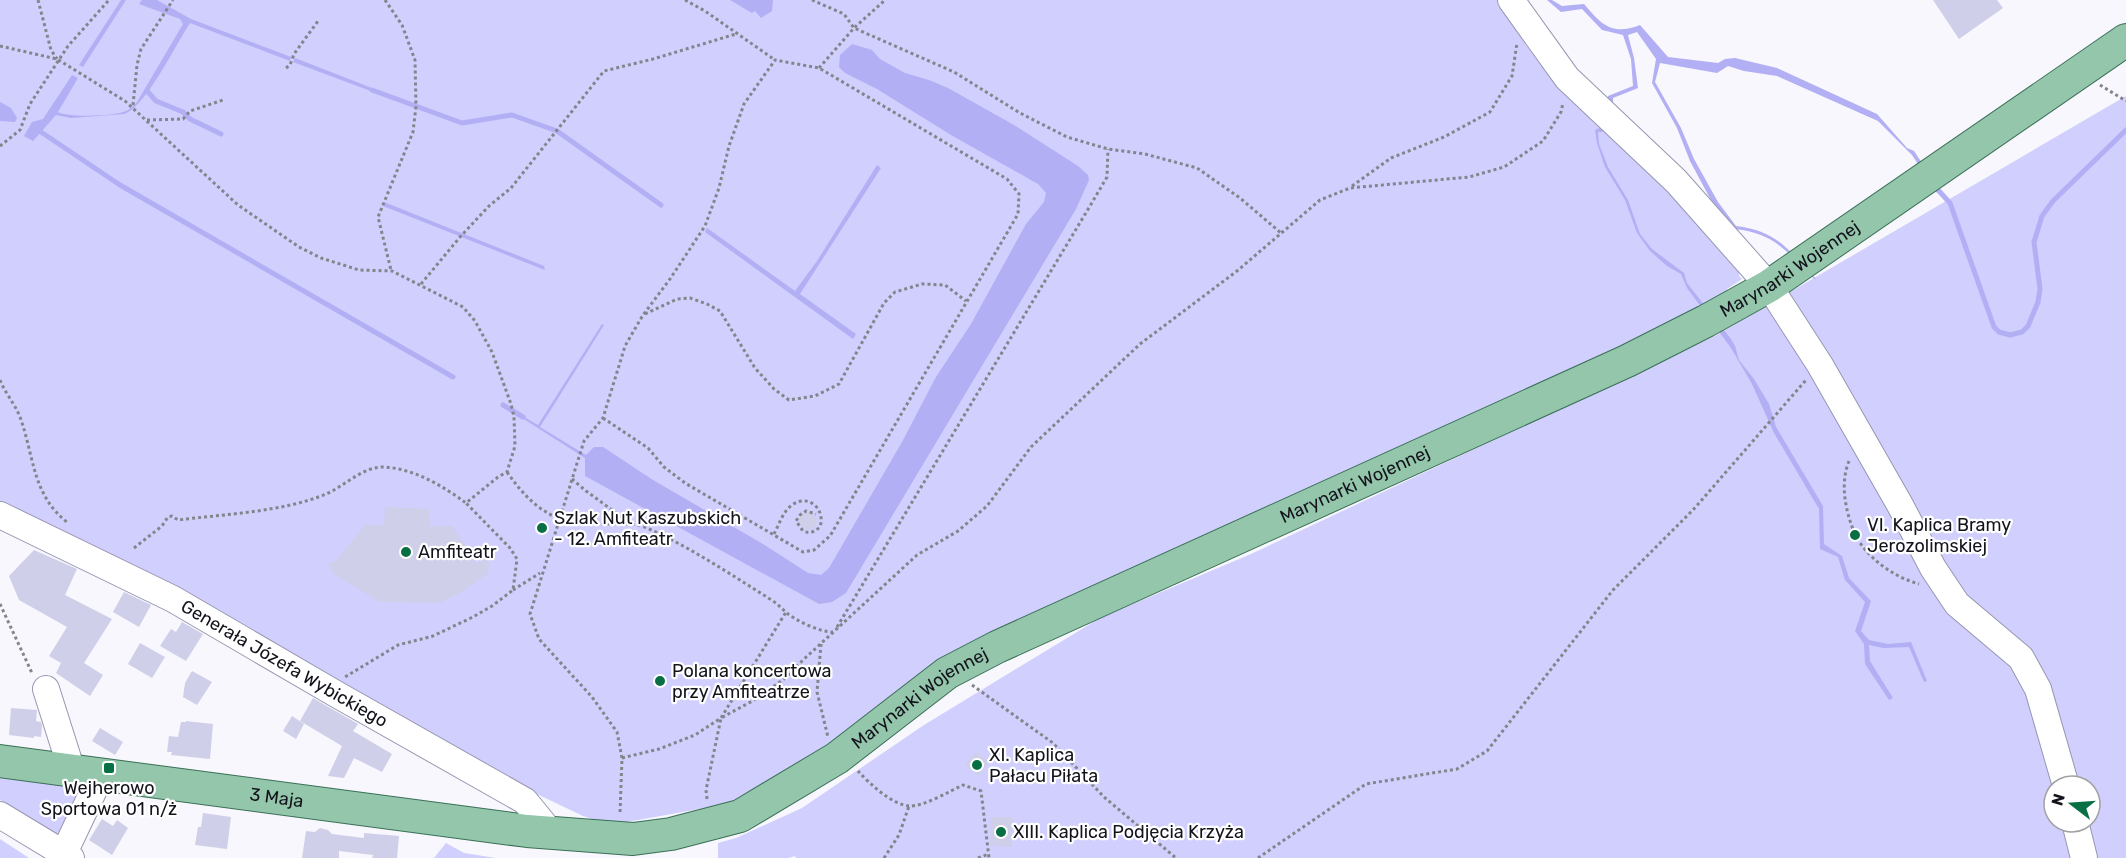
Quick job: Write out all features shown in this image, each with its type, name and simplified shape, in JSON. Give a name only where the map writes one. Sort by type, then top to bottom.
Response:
[{"type":"main road","name":"Marynarki Wojennej","points":[[552,834],[633,839],[671,834],[740,816],[849,766],[947,673],[1018,638],[1627,361],[1768,286],[2126,40]]},
{"type":"main road","name":"3 Maja","points":[[0,761],[552,834]]},
{"type":"street","points":[[1516,6],[1567,78],[1677,181],[1768,286],[1820,365],[1900,504],[1933,568],[1949,592],[1958,604],[2021,658],[2038,689],[2063,774]]},
{"type":"street","name":"Generała Józefa Wybickiego","points":[[0,516],[173,599],[525,801],[552,834]]},
{"type":"street","points":[[0,815],[67,856],[86,773],[46,689]]},
{"type":"street","points":[[2078,834],[2084,858]]},
{"type":"path","points":[[38,0],[48,42],[58,59]]},
{"type":"path","points":[[0,146],[20,130],[30,104],[58,59],[109,0]]},
{"type":"path","points":[[133,106],[141,49],[173,0]]},
{"type":"path","points":[[385,0],[402,25],[415,60],[417,106],[413,132],[378,217],[392,271]]},
{"type":"path","points":[[603,418],[648,448],[664,467],[685,483],[803,552],[814,550],[830,536],[1017,214],[1019,195],[1007,179],[819,68],[775,60],[686,0]]},
{"type":"path","points":[[812,0],[844,15],[854,28],[954,72],[1020,113],[1067,137],[1108,149],[1145,154],[1197,168],[1240,198],[1281,233]]},
{"type":"path","points":[[819,68],[854,28],[885,0]]},
{"type":"path","points":[[622,758],[659,749],[695,735],[756,699],[784,679],[917,555],[958,531],[987,506],[1032,447],[1140,344],[1237,271],[1320,200],[1350,188],[1391,158],[1444,137],[1490,112],[1512,76],[1516,6]]},
{"type":"path","points":[[286,68],[318,21]]},
{"type":"path","points":[[421,284],[489,206],[511,188],[604,71],[736,34]]},
{"type":"path","points":[[0,46],[58,59],[133,106],[238,206],[284,238],[309,252],[339,264],[366,271],[392,271],[458,303],[469,312],[492,352],[506,385],[514,417],[515,446],[507,472],[466,503]]},
{"type":"path","points":[[620,815],[622,758],[617,732],[592,697],[539,639],[530,614],[541,572],[584,441],[603,418],[625,346],[705,226],[744,104],[775,60]]},
{"type":"path","points":[[1350,188],[1469,177],[1504,167],[1543,141],[1561,112],[1567,78]]},
{"type":"path","points":[[2099,85],[2126,101]]},
{"type":"path","points":[[147,120],[184,117],[189,112],[223,100]]},
{"type":"path","points":[[832,633],[846,615],[1107,177],[1108,149]]},
{"type":"path","points":[[644,315],[677,299],[690,298],[720,311],[755,368],[774,389],[789,400],[815,396],[839,384],[884,303],[895,292],[922,284],[945,285],[966,301]]},
{"type":"path","points":[[1258,858],[1366,784],[1457,769],[1487,751],[1613,590],[1693,510],[1820,365]]},
{"type":"path","points":[[0,380],[19,414],[32,466],[43,495],[55,512],[70,525]]},
{"type":"path","points":[[1854,532],[1844,482],[1852,453],[1862,438]]},
{"type":"path","points":[[134,548],[162,526],[168,517],[172,516],[178,520],[308,500],[341,487],[368,469],[381,467],[407,472],[444,487],[466,503],[510,548],[517,559],[513,590]]},
{"type":"path","points":[[507,472],[532,502],[545,513],[559,520],[582,525],[632,524],[645,527],[706,560],[773,601],[797,620],[832,633]]},
{"type":"path","points":[[572,478],[632,524]]},
{"type":"path","points":[[774,534],[792,505],[806,502],[819,508],[820,527],[815,532],[803,531],[796,521],[800,515],[806,511],[816,514]]},
{"type":"path","points":[[1857,538],[1880,564],[1893,574],[1907,581],[1949,592]]},
{"type":"path","points":[[336,694],[346,674],[398,645],[433,636],[472,617],[541,572]]},
{"type":"path","points":[[0,604],[34,677],[46,689]]},
{"type":"path","points":[[712,824],[706,790],[721,718],[786,612]]},
{"type":"path","points":[[821,644],[817,692],[825,731],[849,766],[880,793],[909,806],[922,804],[963,784],[981,791],[989,856],[978,858]]},
{"type":"path","points":[[957,668],[973,686],[1053,743],[1104,797],[1176,858]]},
{"type":"path","points":[[884,858],[899,835],[909,806]]},
{"type":"shaded area","points":[[0,0],[1506,0],[1568,82],[1739,268],[1739,276],[1742,279],[1727,289],[1726,294],[1680,323],[971,648],[830,749],[757,795],[722,805],[610,825],[583,816],[499,776],[0,505]]},
{"type":"shaded area","points":[[121,0],[126,0],[83,67],[79,65]]},
{"type":"shaded area","points":[[142,0],[157,0],[191,19],[291,57],[290,61],[190,23],[151,88],[133,109],[124,114],[71,118],[56,115],[33,141],[24,136],[32,122],[43,119],[72,75],[78,78],[58,112],[81,116],[121,113],[137,102],[183,24],[180,19],[139,4]]},
{"type":"shaded area","points":[[730,0],[773,0],[772,11],[761,18],[755,11],[752,13]]},
{"type":"shaded area","points":[[1547,0],[1552,0],[1562,6],[1584,4],[1602,23],[1615,29],[1640,25],[1668,57],[1718,63],[1725,59],[1735,58],[1777,68],[1877,114],[1907,148],[1914,151],[1940,190],[1937,193],[1912,155],[1878,121],[1777,76],[1728,66],[1717,73],[1660,63],[1655,82],[1718,202],[1736,226],[1762,232],[1782,244],[1816,279],[1814,279],[1771,240],[1749,231],[1735,229],[1713,204],[1690,161],[1677,128],[1652,83],[1656,59],[1637,32],[1628,35],[1638,88],[1613,98],[1613,109],[1602,132],[1598,132],[1599,144],[1608,167],[1628,200],[1640,234],[1652,249],[1684,273],[1687,283],[1731,339],[1739,360],[1769,404],[1776,427],[1823,506],[1824,544],[1842,556],[1849,578],[1871,601],[1861,631],[1869,640],[1888,644],[1911,642],[1927,681],[1924,682],[1909,647],[1883,648],[1869,645],[1870,661],[1893,698],[1889,700],[1865,664],[1864,644],[1855,631],[1865,602],[1845,580],[1838,557],[1820,549],[1819,509],[1774,433],[1752,384],[1731,348],[1687,288],[1681,274],[1667,266],[1650,251],[1637,233],[1625,200],[1605,167],[1595,130],[1599,128],[1608,96],[1633,86],[1631,59],[1623,35],[1602,30],[1582,9],[1561,12]]},
{"type":"shaded area","points":[[852,44],[872,50],[880,59],[905,73],[948,88],[1014,125],[1078,166],[1088,175],[1089,180],[1076,209],[846,593],[832,602],[819,604],[585,476],[585,458],[519,414],[538,425],[602,324],[604,325],[540,427],[586,455],[594,447],[603,447],[653,480],[808,573],[821,575],[829,568],[902,442],[936,377],[971,324],[1026,224],[1044,202],[1046,193],[1038,184],[951,135],[877,89],[845,73],[839,67],[840,55]]},
{"type":"shaded area","points":[[295,58],[377,90],[376,93],[293,62]]},
{"type":"shaded area","points":[[2126,96],[2126,858],[796,858],[795,856],[789,858],[718,858],[718,843],[736,838],[802,808],[924,725],[1100,618],[1251,554],[1713,337]]},
{"type":"shaded area","points":[[0,102],[11,108],[17,118],[15,122],[0,121]]},
{"type":"shaded area","points":[[877,165],[881,168],[800,294],[856,334],[853,339],[705,232],[707,228],[795,291],[817,261]]},
{"type":"shaded area","points":[[384,202],[544,266],[545,270],[383,206]]},
{"type":"shaded area","points":[[0,778],[74,786],[81,789],[61,832],[56,834],[0,800]]},
{"type":"shaded area","points":[[0,839],[29,858],[0,858]]},
{"type":"shaded area","points":[[446,843],[464,853],[496,858],[434,858]]},
{"type":"building","points":[[1933,0],[1997,0],[2003,8],[1959,39]]},
{"type":"building","name":"Amfiteatr","points":[[385,507],[430,509],[429,526],[452,526],[477,563],[489,558],[488,573],[466,589],[436,603],[380,602],[334,574],[328,563],[335,562],[365,525],[384,525]]},
{"type":"building","points":[[808,512],[814,515],[817,521],[814,527],[808,530],[802,527],[799,521],[802,515]]},
{"type":"building","points":[[34,550],[77,569],[65,595],[112,619],[84,663],[103,675],[90,696],[56,673],[61,663],[49,656],[67,627],[19,600],[9,576]]},
{"type":"building","points":[[124,592],[151,605],[139,627],[113,612]]},
{"type":"building","points":[[182,622],[203,634],[186,661],[160,646],[171,629],[176,632]]},
{"type":"building","points":[[140,643],[165,657],[152,678],[128,664]]},
{"type":"building","points":[[192,671],[212,682],[197,705],[183,697],[185,683]]},
{"type":"building","points":[[313,698],[358,724],[353,731],[392,754],[382,772],[354,758],[344,778],[328,776],[342,746],[300,721]]},
{"type":"building","points":[[11,708],[37,710],[36,721],[41,722],[42,726],[41,737],[9,735]]},
{"type":"building","points":[[292,716],[304,724],[296,739],[283,731]]},
{"type":"building","points":[[181,722],[213,724],[210,759],[171,755],[172,752],[167,752],[169,736],[178,737]]},
{"type":"building","points":[[100,728],[123,742],[115,755],[92,741]]},
{"type":"building","points":[[976,752],[989,762],[979,776],[965,765]]},
{"type":"building","points":[[203,813],[231,817],[227,849],[195,845]]},
{"type":"building","name":"XIII. Kaplica Podjęcia Krzyża","points":[[991,817],[1011,817],[1013,819],[1010,847],[990,845]]},
{"type":"building","points":[[102,819],[113,826],[117,820],[128,828],[112,855],[89,840]]},
{"type":"building","points":[[320,828],[332,834],[364,838],[364,833],[399,836],[397,858],[372,858],[373,855],[339,851],[339,858],[302,858],[306,831],[315,832]]},
{"type":"waterway","points":[[372,90],[462,123],[512,115],[557,131],[661,205]]},
{"type":"waterway","points":[[148,92],[156,101],[183,112],[190,119],[221,134]]},
{"type":"waterway","points":[[35,130],[120,185],[453,377]]},
{"type":"waterway","points":[[1939,191],[1950,203],[1994,327],[1999,332],[2010,335],[2022,332],[2028,326],[2038,302],[2040,289],[2034,242],[2042,216],[2053,201],[2126,130]]},
{"type":"waterway","points":[[503,405],[523,417]]},
{"type":"place","name":"Szlak Nut Kaszubskich - 12. Amfiteatr","points":[[542,528]]},
{"type":"place","name":"VI. Kaplica Bramy Jerozolimskiej","points":[[1855,535]]},
{"type":"place","name":"Amfiteatr","points":[[406,552]]},
{"type":"place","name":"Polana koncertowa przy Amfiteatrze","points":[[660,681]]},
{"type":"place","name":"XI. Kaplica Pałacu Piłata","points":[[977,765]]},
{"type":"place","name":"Wejherowo Sportowa 01 n/ż","points":[[109,768]]},
{"type":"place","name":"XIII. Kaplica Podjęcia Krzyża","points":[[1001,832]]}]
